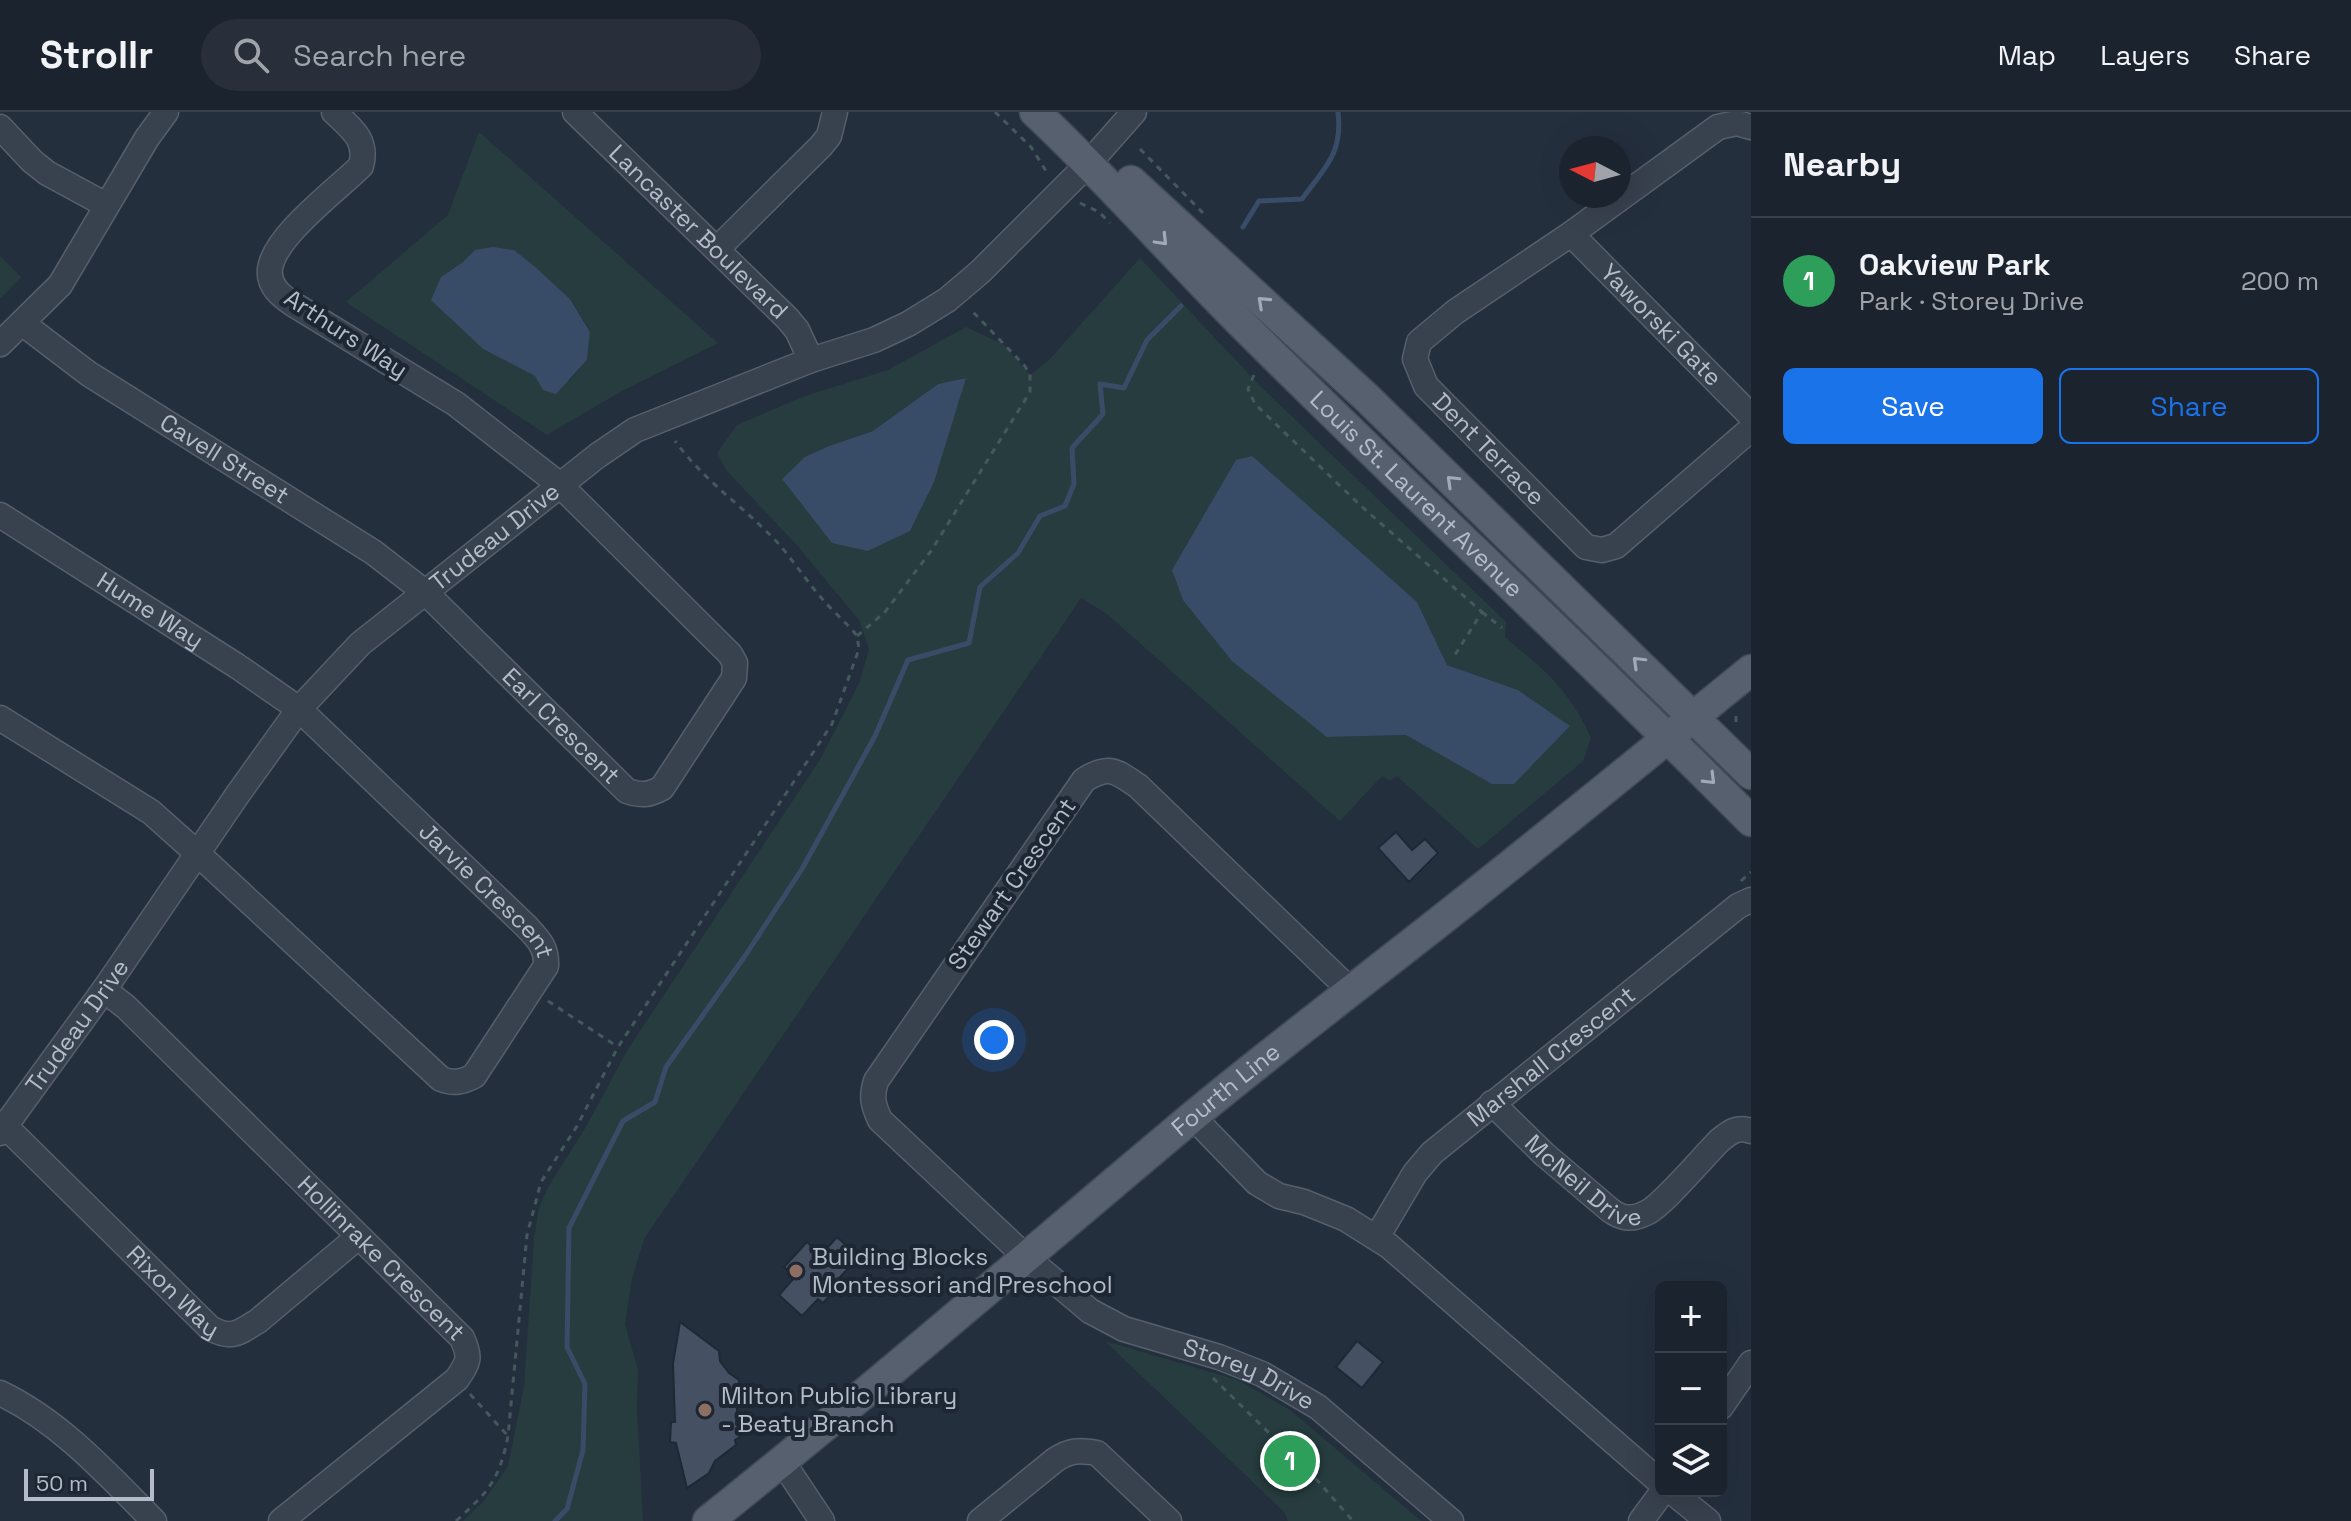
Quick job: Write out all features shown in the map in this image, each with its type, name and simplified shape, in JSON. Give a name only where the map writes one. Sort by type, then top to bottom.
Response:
[{"type":"main road","name":"Louis St. Laurent Avenue","points":[[1035,112],[1089,163],[1240,323],[1669,737],[1751,821]]},
{"type":"main road","name":"Louis St. Laurent Avenue","points":[[1089,163],[1131,181],[1367,398],[1751,774]]},
{"type":"main road","name":"Fourth Line","points":[[708,1521],[1193,1117],[1478,892],[1751,670]]},
{"type":"street","points":[[0,344],[60,285],[147,138],[166,112]]},
{"type":"street","name":"Arthurs Way","points":[[334,112],[361,141],[364,155],[361,166],[300,220],[270,269],[272,285],[293,304],[456,404],[560,485]]},
{"type":"street","name":"Lancaster Boulevard","points":[[575,112],[787,318],[797,330],[811,360]]},
{"type":"street","points":[[717,249],[821,146],[829,136],[835,112]]},
{"type":"street","name":"Trudeau Drive","points":[[2,1129],[104,990],[299,709],[360,644],[597,456],[635,430],[811,360],[874,340],[947,300],[980,272],[1089,163],[1134,112]]},
{"type":"street","name":"Dent Terrace","points":[[1751,127],[1737,123],[1718,127],[1571,234],[1455,312],[1419,342],[1415,359],[1426,386],[1586,547],[1602,550],[1616,546],[1751,429]]},
{"type":"street","points":[[0,127],[47,173],[106,205]]},
{"type":"street","name":"Yaworski Gate","points":[[1571,234],[1751,416]]},
{"type":"street","name":"Cavell Street","points":[[22,323],[89,374],[373,552],[426,593]]},
{"type":"street","name":"Earl Crescent","points":[[426,593],[627,791],[649,795],[662,788],[734,678],[735,663],[730,654],[560,485]]},
{"type":"street","name":"Hume Way","points":[[0,515],[299,709]]},
{"type":"street","name":"Jarvie Crescent","points":[[198,854],[441,1079],[451,1083],[462,1082],[474,1076],[546,966],[547,954],[542,943],[299,709]]},
{"type":"street","points":[[0,718],[151,812],[198,854]]},
{"type":"street","name":"Stewart Crescent","points":[[1027,1258],[880,1120],[873,1106],[872,1095],[876,1081],[886,1066],[1084,780],[1111,770],[1138,786],[1350,990]]},
{"type":"street","name":"Marshall Crescent","points":[[1377,1237],[1415,1173],[1432,1153],[1738,906],[1751,900]]},
{"type":"street","name":"Hollinrake Crescent","points":[[104,990],[126,1007],[462,1338],[469,1354],[467,1364],[457,1379],[281,1521]]},
{"type":"street","name":"McNeil Drive","points":[[1492,1103],[1544,1154],[1620,1217],[1630,1218],[1650,1212],[1730,1132],[1740,1128],[1751,1131]]},
{"type":"street","points":[[1193,1117],[1257,1183],[1279,1196],[1304,1202],[1346,1219],[1403,1257],[1655,1478]]},
{"type":"street","name":"Rixon Way","points":[[2,1129],[210,1328],[222,1335],[241,1332],[258,1321],[358,1237]]},
{"type":"street","name":"Storey Drive","points":[[1027,1258],[1090,1311],[1124,1329],[1219,1357],[1262,1374],[1318,1407],[1451,1521]]},
{"type":"street","points":[[1727,1398],[1751,1363]]},
{"type":"street","points":[[0,1393],[66,1436],[154,1521]]},
{"type":"street","points":[[980,1521],[1068,1451],[1081,1450],[1097,1453],[1169,1521]]},
{"type":"street","points":[[782,1461],[822,1521]]},
{"type":"street","points":[[1641,1521],[1659,1497]]},
{"type":"street","points":[[1678,1497],[1708,1521]]},
{"type":"path","points":[[995,112],[1031,147],[1046,171]]},
{"type":"path","points":[[1140,149],[1152,162]]},
{"type":"path","points":[[1142,161],[1147,156]]},
{"type":"path","points":[[857,636],[885,612],[931,551],[1030,392],[1028,370],[973,312]]},
{"type":"path","points":[[1254,375],[1248,389],[1255,404],[1361,506],[1502,628]]},
{"type":"path","points":[[456,1521],[486,1493],[502,1466],[508,1436],[527,1235],[541,1182],[577,1126],[618,1047],[832,724],[859,649],[857,636],[777,543],[722,494],[675,441]]},
{"type":"path","points":[[1453,658],[1482,612]]},
{"type":"path","points":[[531,990],[618,1047]]},
{"type":"path","points":[[1186,1347],[1353,1521]]},
{"type":"path","points":[[457,1379],[508,1436]]},
{"type":"green space","points":[[479,132],[718,343],[620,392],[547,435],[346,302],[448,215]],"holes":[[[475,250],[514,250],[570,299],[590,331],[587,360],[569,381],[535,376],[483,349],[441,277]]]},
{"type":"green space","points":[[0,256],[21,277],[0,299]]},
{"type":"green space","points":[[1140,258],[1258,384],[1506,622],[1505,637],[1555,682],[1583,721],[1591,738],[1583,761],[1478,849],[1397,776],[1390,781],[1382,776],[1340,821],[1107,614],[1081,598],[644,1239],[632,1279],[625,1324],[638,1370],[643,1521],[463,1521],[483,1502],[508,1466],[524,1386],[534,1239],[539,1208],[547,1189],[587,1125],[628,1049],[821,758],[860,681],[869,649],[859,620],[795,543],[726,470],[717,453],[737,425],[805,396],[888,370],[966,327],[1004,345],[1030,375],[1049,360]],"holes":[[[965,378],[934,482],[910,531],[868,551],[829,446],[873,431],[938,384]],[[1417,602],[1447,665],[1518,690],[1569,727],[1514,784],[1492,784],[1406,735],[1327,737]]]},
{"type":"green space","points":[[1105,1341],[1238,1380],[1290,1410],[1421,1521],[1288,1521],[1284,1512]]},
{"type":"water","points":[[493,247],[514,250],[534,266],[570,299],[590,332],[587,360],[556,394],[543,390],[535,376],[483,349],[431,300],[441,277],[475,250]]},
{"type":"water","points":[[966,378],[934,482],[910,531],[868,551],[832,543],[782,479],[805,457],[873,431],[938,384]]},
{"type":"water","points":[[1252,456],[1417,602],[1447,665],[1518,690],[1570,726],[1514,784],[1492,784],[1406,735],[1327,737],[1232,661],[1183,600],[1172,570],[1236,460]]},
{"type":"building","points":[[1396,832],[1412,850],[1425,839],[1438,853],[1409,882],[1378,848]]},
{"type":"building","points":[[837,1237],[859,1257],[839,1278],[843,1281],[823,1303],[818,1299],[802,1316],[779,1295],[795,1277],[784,1267],[807,1242],[821,1255]]},
{"type":"building","name":"Milton Public Library - Beaty Branch","points":[[680,1322],[719,1351],[720,1361],[739,1380],[736,1424],[740,1428],[740,1437],[735,1440],[736,1445],[715,1461],[709,1473],[687,1488],[676,1443],[670,1442],[671,1422],[675,1422],[673,1363]]},
{"type":"building","points":[[1357,1341],[1383,1362],[1362,1388],[1336,1367]]},
{"type":"waterway","points":[[1243,227],[1259,201],[1302,199],[1335,150],[1338,112]]},
{"type":"waterway","points":[[555,1521],[567,1509],[583,1450],[585,1384],[567,1347],[569,1228],[623,1121],[655,1102],[666,1067],[802,869],[875,736],[908,660],[969,643],[980,587],[1018,553],[1040,516],[1065,506],[1074,484],[1072,448],[1103,414],[1100,384],[1124,388],[1147,340],[1181,306]]},
{"type":"place","name":"Building Blocks Montessori and Preschool","points":[[796,1271]]},
{"type":"place","name":"Milton Public Library - Beaty Branch","points":[[705,1410]]},
{"type":"place","name":"Oakview Park","points":[[1290,1461]]}]
